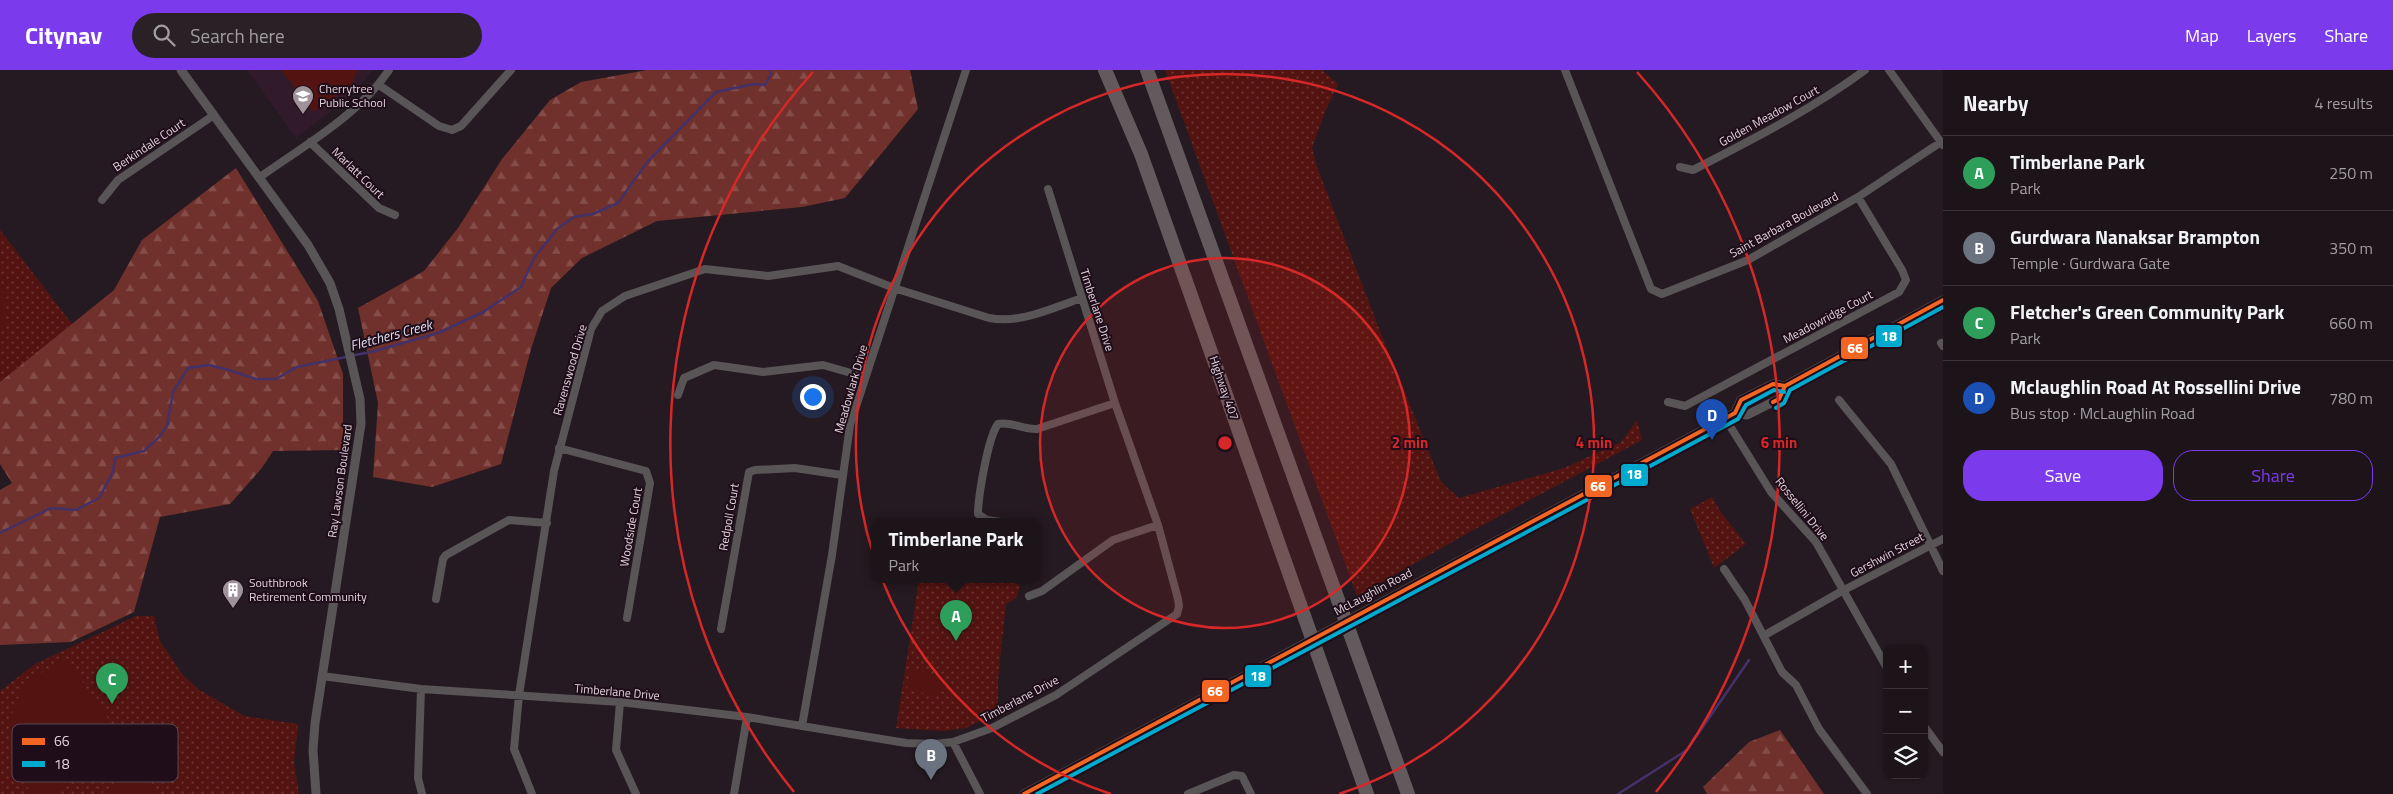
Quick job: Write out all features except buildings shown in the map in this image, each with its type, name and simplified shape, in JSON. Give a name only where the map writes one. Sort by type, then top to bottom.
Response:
[{"type":"highway","name":"Highway 407","points":[[1105,70],[1141,154],[1367,794]]},
{"type":"highway","points":[[1147,70],[1408,794]]},
{"type":"street","name":"Ray Lawson Boulevard","points":[[181,70],[260,177],[324,271],[348,339],[360,399],[361,424],[348,518],[322,676],[313,750],[316,794]]},
{"type":"street","points":[[260,177],[346,115],[380,85],[389,70]]},
{"type":"street","points":[[380,85],[439,126],[452,130],[461,126],[510,70]]},
{"type":"street","name":"Meadowlark Drive","points":[[802,726],[832,555],[850,425],[894,288],[929,189],[966,70]]},
{"type":"street","name":"Saint Barbara Boulevard","points":[[1565,70],[1651,289],[1662,294],[1748,260],[1858,196],[1942,144]]},
{"type":"street","name":"Golden Meadow Court","points":[[1680,167],[1693,170],[1782,124],[1831,95],[1865,70]]},
{"type":"street","points":[[1889,70],[1942,144]]},
{"type":"street","name":"Berkindale Court","points":[[102,200],[118,180],[214,115]]},
{"type":"street","name":"Marlatt Court","points":[[310,142],[379,208],[395,215]]},
{"type":"street","name":"Timberlane Drive","points":[[322,676],[421,689],[620,702],[747,717],[906,743],[953,742],[998,726],[1056,695],[1177,614],[1178,599],[1158,526],[1115,403],[1048,188]]},
{"type":"street","name":"Meadowridge Court","points":[[1668,402],[1685,406],[1899,292],[1906,280],[1902,270],[1858,196]]},
{"type":"street","name":"Ravenswood Drive","points":[[532,794],[514,749],[519,695],[560,448],[591,329],[602,311],[625,296],[705,269],[768,276],[838,266],[894,288],[1004,321],[1021,318],[1082,298]]},
{"type":"street","name":"McLaughlin Road","points":[[1024,794],[1725,418],[1735,413],[1746,415],[1779,399],[1786,386],[1943,300]]},
{"type":"street","points":[[678,395],[684,378],[714,365],[763,372],[823,365],[865,377]]},
{"type":"street","name":"McLaughlin Road","points":[[1735,413],[1741,400],[1773,384],[1786,386]]},
{"type":"street","points":[[1839,400],[1890,464],[1943,571]]},
{"type":"street","points":[[984,518],[978,514],[978,508],[992,435],[998,424],[1004,423],[1024,428],[1037,428],[1115,403]]},
{"type":"street","name":"Rossellini Drive","points":[[1725,418],[1771,492],[1816,542],[1883,661]]},
{"type":"street","name":"Woodside Court","points":[[560,448],[646,471],[649,476],[650,483],[627,618]]},
{"type":"street","name":"Redpoll Court","points":[[721,629],[749,472],[795,468],[842,475]]},
{"type":"street","points":[[436,599],[443,559],[446,555],[509,520],[547,523]]},
{"type":"street","points":[[1029,596],[1042,591],[1114,540],[1158,526]]},
{"type":"street","name":"Gershwin Street","points":[[1764,636],[1842,591],[1943,538]]},
{"type":"street","points":[[1724,569],[1746,600],[1782,672],[1796,685],[1819,729],[1867,794]]},
{"type":"street","points":[[421,689],[418,778],[422,794]]},
{"type":"street","points":[[620,702],[616,750],[636,794]]},
{"type":"street","points":[[734,794],[747,717]]},
{"type":"street","points":[[1928,731],[1943,752]]},
{"type":"street","points":[[953,742],[980,794]]},
{"type":"street","points":[[1188,794],[1234,775],[1242,776],[1251,794]]},
{"type":"shaded area","name":"Cherrytree Public School","points":[[247,70],[373,70],[354,93],[296,138]]},
{"type":"shaded area","points":[[281,70],[358,70],[351,86],[314,112]]},
{"type":"shaded area","points":[[1165,70],[1322,70],[1338,84],[1325,112],[1312,148],[1317,167],[1441,482],[1459,498],[1564,468],[1621,442],[1637,420],[1642,440],[1468,533],[1357,596]]},
{"type":"shaded area","points":[[0,230],[72,324],[0,382]]},
{"type":"shaded area","points":[[0,281],[3,288],[5,309],[4,324],[0,338]]},
{"type":"shaded area","points":[[1712,497],[1720,511],[1746,544],[1714,568],[1690,509]]},
{"type":"shaded area","points":[[919,583],[1016,583],[1020,586],[1016,598],[1006,604],[998,679],[998,712],[966,728],[943,731],[896,728]]},
{"type":"shaded area","points":[[136,616],[154,616],[160,641],[182,674],[198,689],[244,716],[298,724],[294,763],[299,794],[0,794],[0,691],[35,664]]},
{"type":"shaded area","points":[[65,657],[112,724],[12,724],[12,752],[10,725],[13,711],[18,698],[27,684]]},
{"type":"shaded area","points":[[910,670],[944,676],[940,696],[907,690]]},
{"type":"shaded area","points":[[25,782],[69,782],[52,794],[32,794]]},
{"type":"shaded area","points":[[119,782],[150,782],[159,794],[101,794]]},
{"type":"green space","points":[[647,70],[910,70],[918,109],[845,198],[802,207],[657,221],[582,258],[551,288],[531,349],[501,464],[432,487],[373,477],[378,403],[358,308],[424,271],[458,228],[502,159],[550,100],[581,82]]},
{"type":"green space","points":[[236,168],[318,301],[343,374],[343,450],[273,451],[261,469],[230,504],[160,517],[134,612],[71,642],[0,645],[0,490],[12,483],[0,464],[0,382],[114,290],[142,240]]},
{"type":"green space","points":[[1780,730],[1824,794],[1707,794],[1703,787],[1749,742]]},
{"type":"waterway","name":"Fletchers Creek","points":[[0,533],[51,508],[76,510],[99,498],[113,472],[115,458],[144,451],[160,436],[167,426],[173,392],[188,368],[209,365],[256,379],[276,379],[297,367],[375,351],[438,333],[483,312],[521,287],[534,258],[557,229],[574,217],[593,214],[618,203],[648,161],[716,92],[754,84],[765,85],[771,74],[770,70]]},
{"type":"waterway","points":[[1618,794],[1687,750],[1749,660]]},
{"type":"transit line","name":"66","points":[[1773,402],[1779,399],[1785,386],[1943,300]]},
{"type":"transit line","name":"18","points":[[1776,408],[1784,403],[1790,390],[1943,307]]},
{"type":"transit line","name":"66","points":[[1024,794],[1735,413],[1741,400],[1773,384],[1785,386]]},
{"type":"transit line","name":"18","points":[[1037,794],[1738,419],[1746,405],[1774,390],[1784,392]]},
{"type":"place","name":"Cherrytree Public School","points":[[303,115]]},
{"type":"place","name":"Mclaughlin Road At Rossellini Drive","points":[[1712,440]]},
{"type":"place","name":"Southbrook Retirement Community","points":[[233,609]]},
{"type":"place","name":"Timberlane Park","points":[[956,641]]},
{"type":"place","name":"Fletcher's Green Community Park","points":[[112,704]]},
{"type":"place","name":"Gurdwara Nanaksar Brampton","points":[[931,780]]}]
